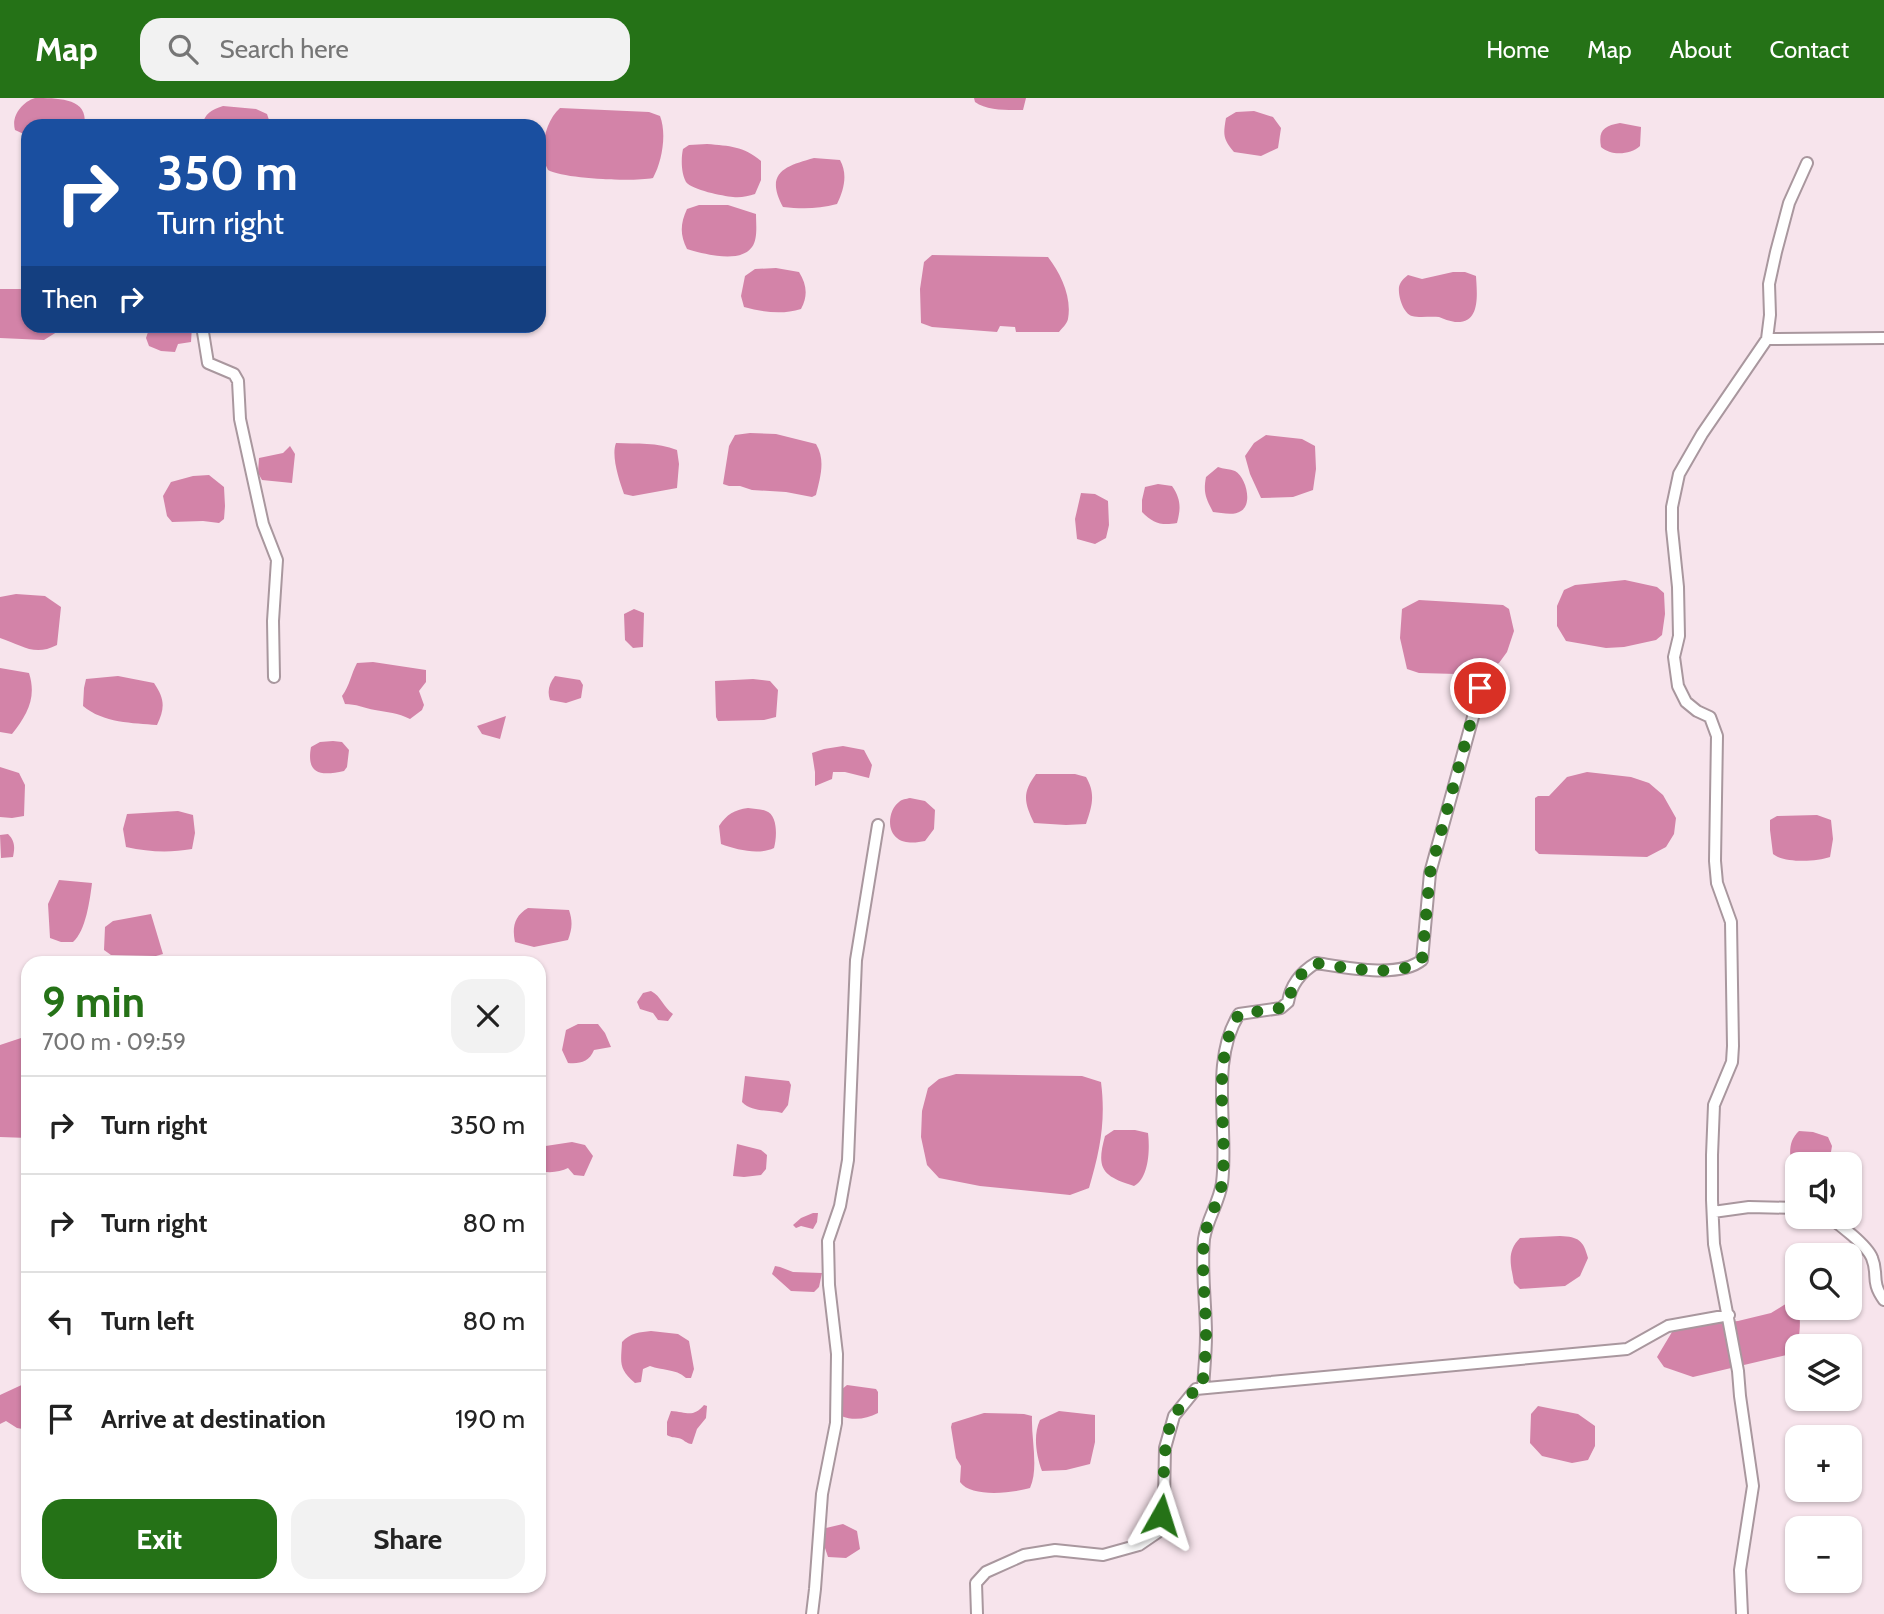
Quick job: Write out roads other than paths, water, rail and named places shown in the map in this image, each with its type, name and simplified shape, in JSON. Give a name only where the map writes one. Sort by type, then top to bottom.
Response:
[{"type":"street","points":[[1742,1614],[1740,1570],[1753,1486],[1729,1315],[1714,1244],[1712,1155],[1714,1105],[1732,1062],[1731,922],[1717,883],[1715,861],[1717,736],[1710,717],[1686,702],[1678,686],[1674,657],[1679,636],[1678,587],[1672,507],[1679,474],[1696,444],[1767,339],[1770,315],[1769,284],[1776,252],[1789,203],[1807,163]]},
{"type":"street","points":[[203,333],[208,363],[234,374],[238,381],[240,419],[262,524],[277,560],[273,621],[274,677]]},
{"type":"street","points":[[1767,339],[1884,338]]},
{"type":"street","points":[[1202,1388],[1206,1334],[1203,1285],[1205,1235],[1222,1183],[1222,1090],[1225,1052],[1233,1024],[1239,1014],[1281,1008],[1289,1002],[1290,990],[1304,970],[1315,963],[1366,970],[1406,968],[1419,964],[1422,960],[1430,873],[1480,688]]},
{"type":"street","points":[[812,1614],[822,1494],[836,1423],[837,1354],[828,1241],[840,1206],[848,1160],[856,960],[878,825]]},
{"type":"street","points":[[1713,1212],[1749,1207],[1785,1208]]},
{"type":"street","points":[[1847,1229],[1872,1257],[1876,1290],[1884,1300]]},
{"type":"street","points":[[978,1614],[976,1583],[986,1572],[1024,1555],[1055,1550],[1103,1555],[1139,1545],[1158,1532],[1164,1499],[1165,1448],[1174,1416],[1196,1389],[1627,1349],[1668,1326],[1729,1315]]}]
